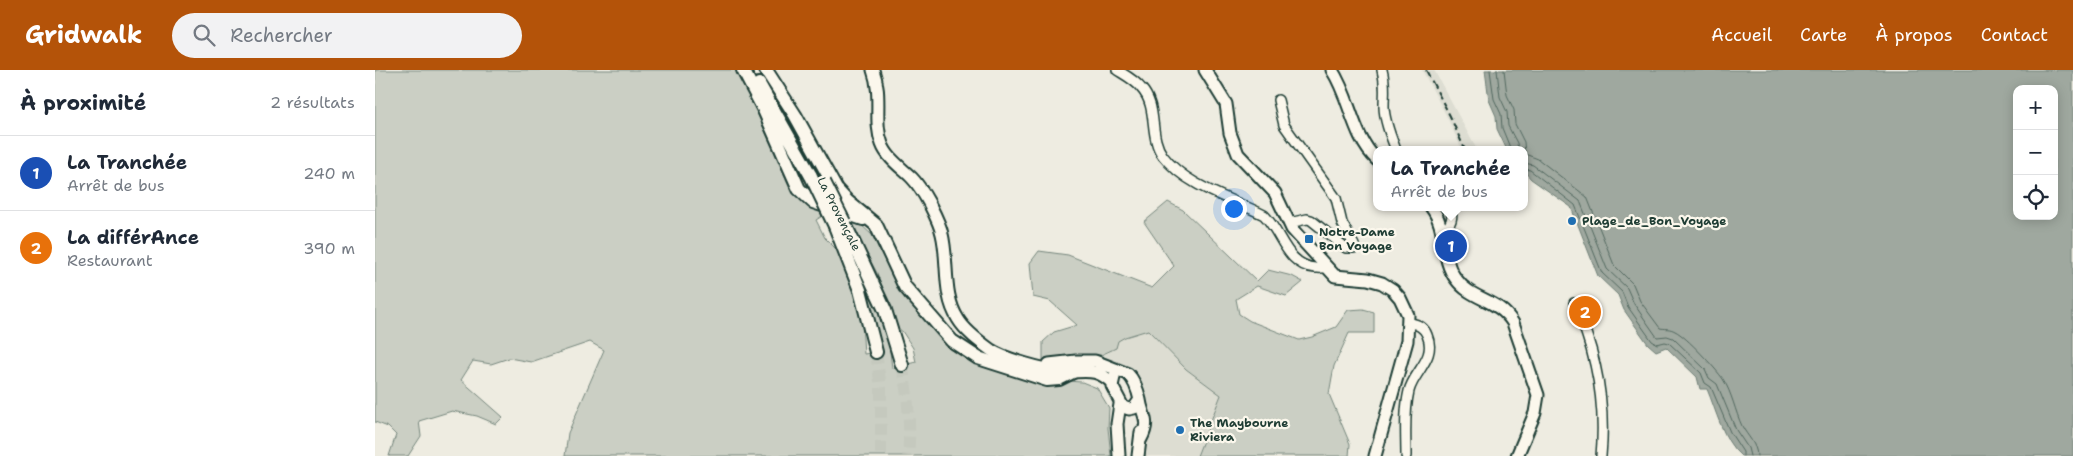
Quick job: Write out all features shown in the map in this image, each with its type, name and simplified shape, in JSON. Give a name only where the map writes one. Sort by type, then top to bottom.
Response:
[{"type":"highway","points":[[743,70],[764,110],[799,189],[813,202],[863,220],[884,244]]},
{"type":"highway","name":"La Provençale","points":[[749,70],[815,175]]},
{"type":"highway","name":"La Provençale","points":[[759,70],[784,109],[815,175],[885,310],[902,366]]},
{"type":"highway","points":[[766,70],[795,115],[836,189],[847,201],[872,220],[880,232],[905,287],[957,346],[978,358],[1038,377],[1056,380],[1069,371]]},
{"type":"highway","name":"La Provençale","points":[[840,224],[876,352]]},
{"type":"main road","points":[[873,70],[878,83],[878,120],[882,146],[917,184],[937,221],[942,234],[950,300],[957,318],[964,328],[992,350],[1041,368],[1097,373],[1105,376],[1146,420],[1138,456]]},
{"type":"main road","points":[[1205,70],[1226,104],[1230,133],[1238,154],[1275,194],[1289,223],[1302,239],[1324,264],[1346,278],[1368,279],[1382,283],[1393,290],[1406,308],[1409,323],[1407,341],[1375,456]]},
{"type":"main road","points":[[1333,70],[1345,95],[1361,140],[1373,155]]},
{"type":"main road","points":[[1434,211],[1442,231],[1451,273],[1463,288],[1471,294],[1499,306],[1507,313],[1513,323],[1535,387],[1538,396],[1535,413],[1517,456]]},
{"type":"main road","points":[[1069,371],[1086,361]]},
{"type":"main road","points":[[1030,363],[1099,362],[1128,374],[1139,396],[1123,416],[1119,434],[1119,456]]},
{"type":"main road","points":[[1112,383],[1115,376],[1121,372]]},
{"type":"street","points":[[1117,70],[1135,82],[1146,95],[1151,108],[1153,135],[1163,156],[1189,179],[1264,215],[1272,223],[1291,257],[1300,264],[1324,264]]},
{"type":"street","points":[[1382,70],[1386,84],[1384,106],[1395,146]]},
{"type":"street","points":[[1278,100],[1284,125],[1336,198],[1342,223],[1354,248],[1346,248],[1311,220],[1307,219],[1289,223]]},
{"type":"street","points":[[1442,231],[1448,228],[1451,220],[1450,211]]},
{"type":"street","points":[[1574,303],[1590,344],[1600,389],[1603,427],[1601,456]]},
{"type":"street","points":[[1406,456],[1406,418],[1409,389],[1429,352],[1427,334],[1423,327],[1409,323]]},
{"type":"shaded area","points":[[375,70],[738,70],[790,188],[803,201],[820,208],[824,215],[816,220],[825,238],[841,254],[857,296],[862,323],[864,354],[882,351],[866,291],[847,241],[874,296],[888,336],[892,368],[916,362],[913,348],[902,331],[899,331],[877,273],[849,220],[859,223],[872,235],[905,299],[946,341],[1067,381],[1082,382],[1097,388],[1109,408],[1108,428],[1111,456],[565,456],[568,433],[604,350],[590,342],[531,362],[509,358],[491,364],[473,361],[461,380],[503,417],[496,424],[477,416],[452,411],[419,421],[421,436],[408,456],[389,456],[396,435],[388,427],[375,422]]},
{"type":"shaded area","points":[[1422,70],[1434,70],[1475,146],[1460,146]]},
{"type":"shaded area","points":[[1168,202],[1183,210],[1257,281],[1268,270],[1292,276],[1303,282],[1286,296],[1257,286],[1236,299],[1239,314],[1250,321],[1299,340],[1336,327],[1348,310],[1363,309],[1374,312],[1374,333],[1349,333],[1334,366],[1329,394],[1350,444],[1349,456],[1197,456],[1221,395],[1186,369],[1148,330],[1125,337],[1118,341],[1116,348],[1101,355],[1043,361],[1043,342],[1054,332],[1077,325],[1050,301],[1033,297],[1030,263],[1039,251],[1068,255],[1152,288],[1174,266],[1144,222]]},
{"type":"shaded area","points":[[1148,330],[1186,369],[1221,395],[1197,456],[1142,456],[1144,392],[1133,371],[1101,355],[1108,353],[1118,341],[1125,337]]},
{"type":"water","points":[[1485,70],[2073,70],[2073,456],[1741,456],[1729,442],[1707,389],[1700,389],[1697,377],[1666,347],[1656,351],[1648,344],[1624,310],[1618,295],[1598,276],[1571,207],[1528,176],[1528,146],[1505,146],[1497,129],[1496,116],[1489,100]]},
{"type":"tunnel","points":[[876,352],[881,388],[881,456]]},
{"type":"tunnel","points":[[902,365],[908,411],[908,456]]},
{"type":"railway","points":[[1426,70],[1463,146]]},
{"type":"place","name":"Plage_de_Bon_Voyage","points":[[1572,221]]},
{"type":"place","name":"Notre-Dame Bon Voyage","points":[[1309,239]]},
{"type":"place","name":"La Tranchée","points":[[1451,246]]},
{"type":"place","name":"La différAnce","points":[[1585,312]]},
{"type":"place","name":"The Maybourne Riviera","points":[[1180,430]]}]
